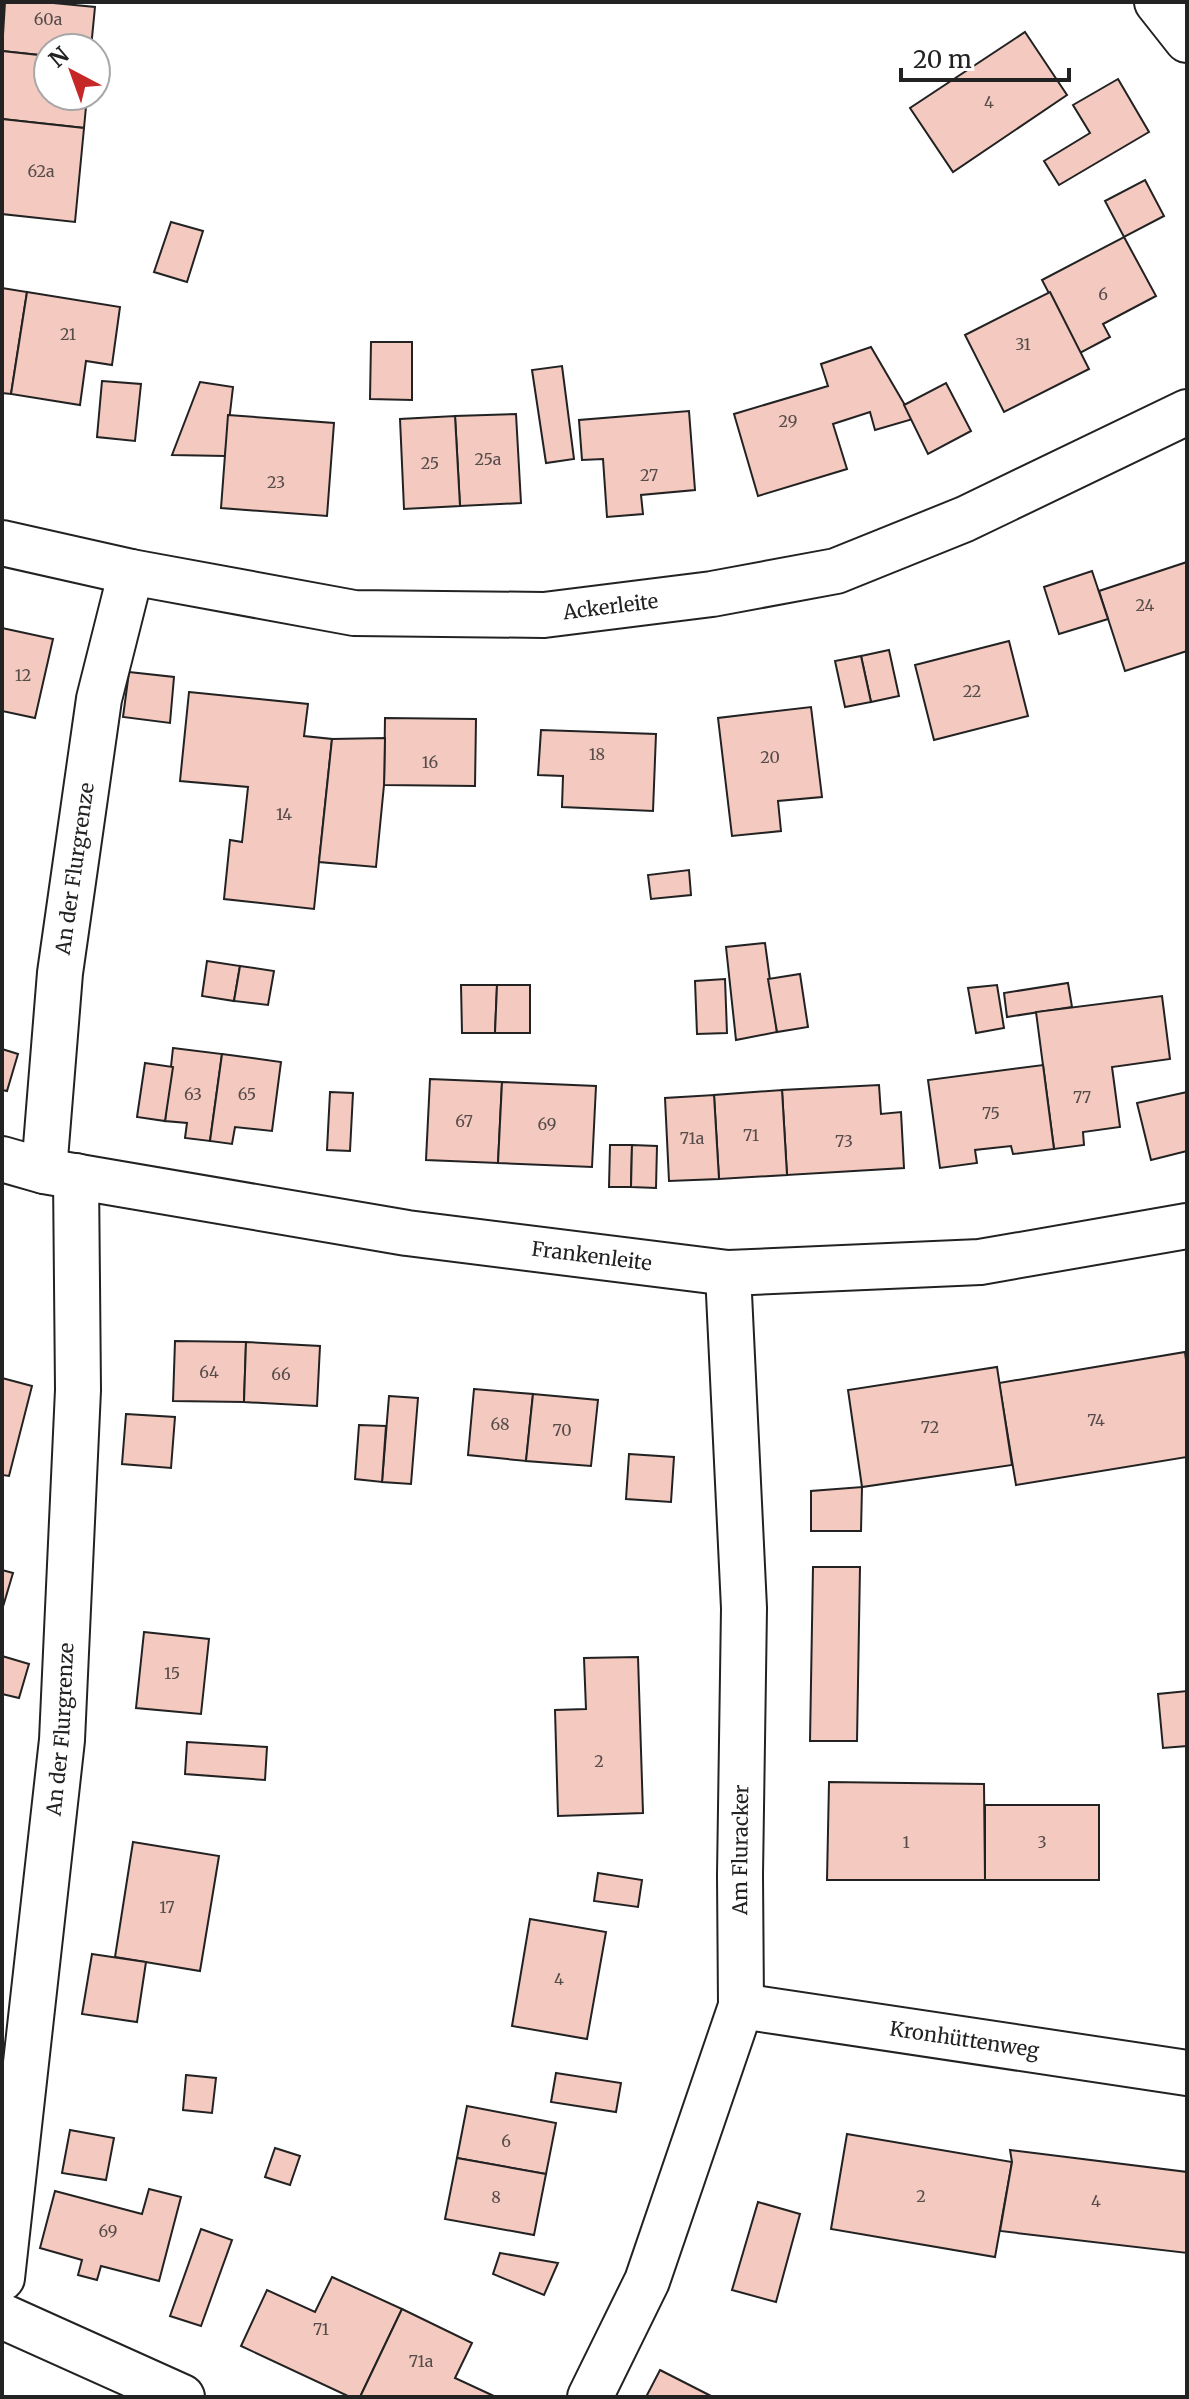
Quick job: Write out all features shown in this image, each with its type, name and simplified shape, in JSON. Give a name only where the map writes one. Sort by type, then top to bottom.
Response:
[{"type":"street","points":[[1157,2],[1187,40]]},
{"type":"street","name":"Ackerleite","points":[[2,543],[131,572],[354,613],[544,615],[712,594],[836,571],[965,519],[1187,412]]},
{"type":"street","name":"An der Flurgrenze","points":[[2,2278],[62,1740],[78,1390],[60,1173],[60,973],[99,699],[131,572]]},
{"type":"street","name":"Frankenleite","points":[[2,1159],[60,1173],[407,1233],[728,1273],[980,1262],[1187,1226]]},
{"type":"street","name":"Am Fluracker","points":[[590,2397],[647,2281],[741,2006],[744,1608],[728,1273]]},
{"type":"street","name":"Kronhüttenweg","points":[[741,2006],[1187,2073]]},
{"type":"street","points":[[2,2316],[182,2397]]},
{"type":"building","points":[[5,2],[95,7],[93,32],[32,32],[32,54],[2,51]]},
{"type":"building","points":[[1025,32],[1067,95],[953,172],[910,108]]},
{"type":"building","points":[[2,51],[32,54],[32,112],[86,112],[84,128],[2,119]]},
{"type":"building","points":[[1118,79],[1149,132],[1059,185],[1044,161],[1090,133],[1073,105]]},
{"type":"building","points":[[2,119],[84,128],[75,222],[2,214]]},
{"type":"building","points":[[1145,180],[1164,216],[1124,237],[1105,201]]},
{"type":"building","points":[[171,222],[203,231],[187,282],[154,272]]},
{"type":"building","points":[[1124,237],[1156,296],[1103,324],[1110,337],[1080,353],[1042,280]]},
{"type":"building","points":[[2,288],[27,292],[11,394],[2,393]]},
{"type":"building","points":[[27,292],[120,307],[112,365],[86,361],[80,405],[11,394]]},
{"type":"building","points":[[1050,292],[1089,369],[1004,412],[965,335]]},
{"type":"building","points":[[371,342],[412,342],[412,400],[370,399]]},
{"type":"building","points":[[871,347],[913,419],[875,430],[870,412],[833,424],[847,469],[758,496],[734,414],[828,386],[821,364]]},
{"type":"building","points":[[562,366],[574,459],[546,463],[532,370]]},
{"type":"building","points":[[102,381],[141,384],[135,441],[97,437]]},
{"type":"building","points":[[200,382],[233,387],[225,456],[172,455]]},
{"type":"building","points":[[946,383],[971,431],[928,454],[904,405]]},
{"type":"building","points":[[689,411],[695,490],[641,495],[643,514],[607,517],[603,459],[582,460],[579,420]]},
{"type":"building","points":[[516,414],[521,503],[460,506],[455,416]]},
{"type":"building","points":[[228,415],[334,423],[327,516],[221,508]]},
{"type":"building","points":[[455,416],[460,506],[404,509],[400,419]]},
{"type":"building","points":[[1187,562],[1187,651],[1125,671],[1099,591]]},
{"type":"building","points":[[1092,571],[1108,619],[1059,634],[1044,587]]},
{"type":"building","points":[[2,628],[53,639],[35,718],[2,711]]},
{"type":"building","points":[[1009,641],[1028,716],[934,740],[915,665]]},
{"type":"building","points":[[889,650],[899,696],[871,702],[861,656]]},
{"type":"building","points":[[861,656],[871,702],[845,707],[835,661]]},
{"type":"building","points":[[129,672],[174,677],[170,723],[123,717]]},
{"type":"building","points":[[189,692],[308,704],[304,736],[332,739],[314,909],[224,899],[230,840],[242,842],[248,787],[180,781]]},
{"type":"building","points":[[811,707],[822,797],[778,801],[781,831],[732,836],[718,718]]},
{"type":"building","points":[[385,718],[476,719],[475,786],[384,785]]},
{"type":"building","points":[[541,730],[656,734],[653,811],[562,807],[563,776],[538,775]]},
{"type":"building","points":[[385,738],[376,867],[319,862],[332,739]]},
{"type":"building","points":[[689,870],[691,895],[651,899],[648,875]]},
{"type":"building","points":[[765,943],[777,1032],[736,1040],[726,947]]},
{"type":"building","points":[[207,961],[240,966],[234,1001],[202,996]]},
{"type":"building","points":[[240,966],[274,971],[268,1005],[234,1001]]},
{"type":"building","points":[[800,974],[808,1027],[777,1032],[768,979]]},
{"type":"building","points":[[725,979],[727,1033],[697,1034],[695,981]]},
{"type":"building","points":[[1068,983],[1072,1007],[1007,1017],[1004,993]]},
{"type":"building","points":[[461,985],[497,985],[495,1033],[462,1033]]},
{"type":"building","points":[[497,985],[530,985],[530,1033],[495,1033]]},
{"type":"building","points":[[997,985],[1004,1028],[976,1033],[968,988]]},
{"type":"building","points":[[1162,996],[1170,1059],[1112,1067],[1120,1127],[1083,1132],[1084,1145],[1054,1149],[1036,1012]]},
{"type":"building","points":[[173,1048],[222,1054],[210,1141],[185,1138],[187,1123],[165,1121]]},
{"type":"building","points":[[2,1049],[18,1054],[7,1091],[2,1090]]},
{"type":"building","points":[[222,1054],[281,1062],[272,1131],[235,1127],[232,1144],[210,1141]]},
{"type":"building","points":[[145,1063],[173,1067],[165,1121],[137,1117]]},
{"type":"building","points":[[1043,1065],[1054,1149],[1013,1154],[1011,1146],[975,1150],[977,1163],[940,1168],[928,1080]]},
{"type":"building","points":[[430,1079],[502,1082],[498,1163],[426,1160]]},
{"type":"building","points":[[502,1082],[596,1086],[592,1167],[498,1163]]},
{"type":"building","points":[[879,1085],[881,1114],[901,1112],[904,1168],[787,1175],[782,1090]]},
{"type":"building","points":[[782,1090],[787,1175],[719,1179],[714,1095]]},
{"type":"building","points":[[330,1092],[353,1093],[350,1151],[327,1150]]},
{"type":"building","points":[[1187,1092],[1187,1151],[1151,1160],[1137,1103]]},
{"type":"building","points":[[714,1095],[719,1179],[669,1181],[665,1098]]},
{"type":"building","points":[[610,1145],[632,1145],[631,1187],[609,1187]]},
{"type":"building","points":[[632,1145],[657,1146],[656,1188],[631,1187]]},
{"type":"building","points":[[175,1341],[246,1342],[244,1402],[173,1401]]},
{"type":"building","points":[[246,1342],[320,1346],[317,1406],[244,1402]]},
{"type":"building","points":[[1185,1352],[1187,1457],[1016,1485],[999,1383]]},
{"type":"building","points":[[997,1367],[1012,1465],[862,1487],[848,1390]]},
{"type":"building","points":[[2,1378],[32,1386],[9,1476],[2,1475]]},
{"type":"building","points":[[474,1389],[533,1394],[526,1461],[468,1455]]},
{"type":"building","points":[[533,1394],[598,1400],[591,1466],[526,1461]]},
{"type":"building","points":[[389,1396],[418,1398],[411,1484],[382,1482]]},
{"type":"building","points":[[126,1414],[175,1417],[171,1468],[122,1464]]},
{"type":"building","points":[[359,1425],[386,1426],[382,1482],[355,1479]]},
{"type":"building","points":[[629,1454],[674,1457],[671,1502],[626,1499]]},
{"type":"building","points":[[862,1487],[861,1531],[811,1531],[811,1491]]},
{"type":"building","points":[[813,1567],[860,1567],[857,1741],[810,1741]]},
{"type":"building","points":[[2,1570],[13,1573],[2,1610]]},
{"type":"building","points":[[144,1632],[209,1639],[201,1714],[136,1708]]},
{"type":"building","points":[[2,1656],[29,1664],[19,1698],[2,1694]]},
{"type":"building","points":[[638,1657],[643,1813],[558,1816],[555,1710],[586,1709],[584,1658]]},
{"type":"building","points":[[1187,1691],[1187,1746],[1163,1748],[1158,1694]]},
{"type":"building","points":[[187,1742],[267,1747],[265,1780],[185,1774]]},
{"type":"building","points":[[829,1782],[984,1784],[985,1880],[827,1880]]},
{"type":"building","points":[[985,1805],[1099,1805],[1099,1880],[985,1880]]},
{"type":"building","points":[[133,1842],[219,1856],[200,1971],[115,1957]]},
{"type":"building","points":[[598,1873],[642,1880],[638,1907],[594,1901]]},
{"type":"building","points":[[530,1919],[606,1932],[587,2039],[512,2026]]},
{"type":"building","points":[[92,1954],[146,1962],[137,2022],[82,2014]]},
{"type":"building","points":[[556,2073],[621,2083],[616,2112],[551,2102]]},
{"type":"building","points":[[186,2075],[216,2078],[212,2113],[183,2110]]},
{"type":"building","points":[[467,2106],[556,2123],[546,2174],[457,2158]]},
{"type":"building","points":[[70,2130],[114,2138],[106,2180],[62,2173]]},
{"type":"building","points":[[847,2134],[1012,2162],[995,2257],[831,2229]]},
{"type":"building","points":[[275,2148],[300,2156],[290,2185],[265,2177]]},
{"type":"building","points":[[1010,2150],[1187,2172],[1187,2253],[1000,2231],[1012,2162]]},
{"type":"building","points":[[457,2158],[546,2174],[534,2235],[445,2219]]},
{"type":"building","points":[[149,2189],[181,2197],[159,2281],[101,2266],[97,2280],[78,2275],[82,2260],[40,2248],[55,2191],[142,2214]]},
{"type":"building","points":[[758,2202],[800,2214],[776,2302],[732,2290]]},
{"type":"building","points":[[201,2229],[232,2240],[201,2326],[170,2316]]},
{"type":"building","points":[[500,2253],[558,2263],[544,2295],[493,2274]]},
{"type":"building","points":[[332,2277],[402,2309],[360,2397],[350,2397],[241,2346],[267,2290],[315,2312]]},
{"type":"building","points":[[402,2309],[472,2343],[455,2378],[496,2397],[360,2397]]},
{"type":"building","points":[[660,2370],[713,2397],[646,2397]]}]
